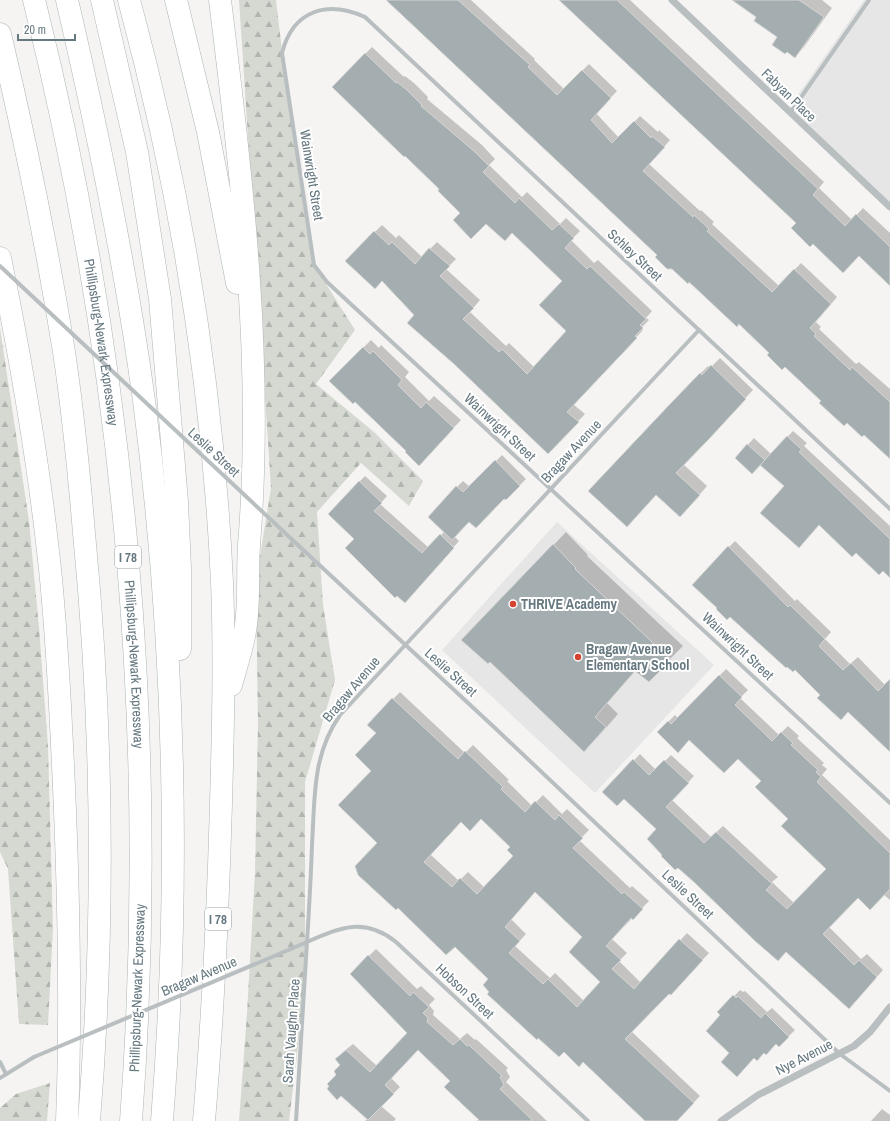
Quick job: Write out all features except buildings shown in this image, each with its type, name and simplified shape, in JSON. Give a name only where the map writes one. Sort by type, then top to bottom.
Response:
[{"type":"highway","name":"Phillipsburg-Newark Expressway","points":[[34,0],[68,146],[98,304],[117,442],[127,542],[135,649],[141,796],[139,995],[131,1121]]},
{"type":"highway","name":"I 78","points":[[67,0],[110,195],[122,263],[145,410],[158,539],[168,678],[172,817],[172,888],[168,1029],[162,1121]]},
{"type":"highway","points":[[102,0],[126,95],[145,192],[159,292],[167,369],[177,509],[180,602],[179,681],[172,888]]},
{"type":"highway","name":"I 78","points":[[129,0],[139,37],[168,171],[194,309],[204,377],[217,507],[221,567],[223,717],[217,941],[204,1121]]},
{"type":"highway","points":[[176,0],[197,82],[227,228],[244,330],[254,419]]},
{"type":"highway","points":[[220,0],[246,244],[252,327],[254,419],[251,521],[245,631],[223,717]]},
{"type":"highway","points":[[0,34],[27,152],[64,354],[81,493],[88,578],[96,700],[100,901],[89,1121]]},
{"type":"highway","points":[[0,258],[14,330],[39,479],[56,625],[68,880],[69,1011],[67,1121]]},
{"type":"street","name":"Fabyan Place","points":[[672,0],[790,114],[890,207]]},
{"type":"street","points":[[790,114],[869,0]]},
{"type":"street","name":"Schley Street","points":[[284,68],[282,53],[286,39],[293,27],[307,15],[321,8],[336,6],[352,9],[366,17],[890,509]]},
{"type":"street","name":"Wainwright Street","points":[[284,68],[314,265],[327,282],[551,490],[756,677],[890,803]]},
{"type":"street","name":"Leslie Street","points":[[0,266],[404,645],[619,844],[840,1054],[890,1091]]},
{"type":"street","name":"Bragaw Avenue","points":[[0,1078],[34,1058],[307,942],[316,781],[323,746],[331,728],[340,715],[404,645],[551,490],[699,330]]},
{"type":"street","name":"Hobson Street","points":[[307,942],[349,926],[370,928],[388,936],[588,1121]]},
{"type":"street","name":"Sarah Vaughn Place","points":[[296,1121],[307,942]]},
{"type":"street","name":"Nye Avenue","points":[[721,1121],[758,1095],[854,1046],[870,1032],[890,1007]]},
{"type":"street","points":[[0,1062],[6,1074]]},
{"type":"shaded area","points":[[864,0],[890,0],[890,207],[790,106]]},
{"type":"shaded area","name":"Bragaw Avenue Elementary School","points":[[557,522],[714,665],[595,793],[442,650]]},
{"type":"green space","points":[[239,0],[276,0],[284,68],[314,265],[355,330],[316,384],[374,432],[423,481],[409,506],[361,463],[317,512],[323,605],[335,680],[305,782],[305,989],[289,1121],[239,1121],[255,872],[258,725],[256,581],[271,488]]},
{"type":"green space","points":[[0,328],[29,521],[48,746],[53,928],[48,1025],[19,1024],[8,869],[0,852]]},
{"type":"green space","points":[[50,1083],[47,1121],[0,1121],[0,1108],[16,1094]]},
{"type":"place","name":"THRIVE Academy","points":[[513,604]]},
{"type":"place","name":"Bragaw Avenue Elementary School","points":[[578,657]]}]
